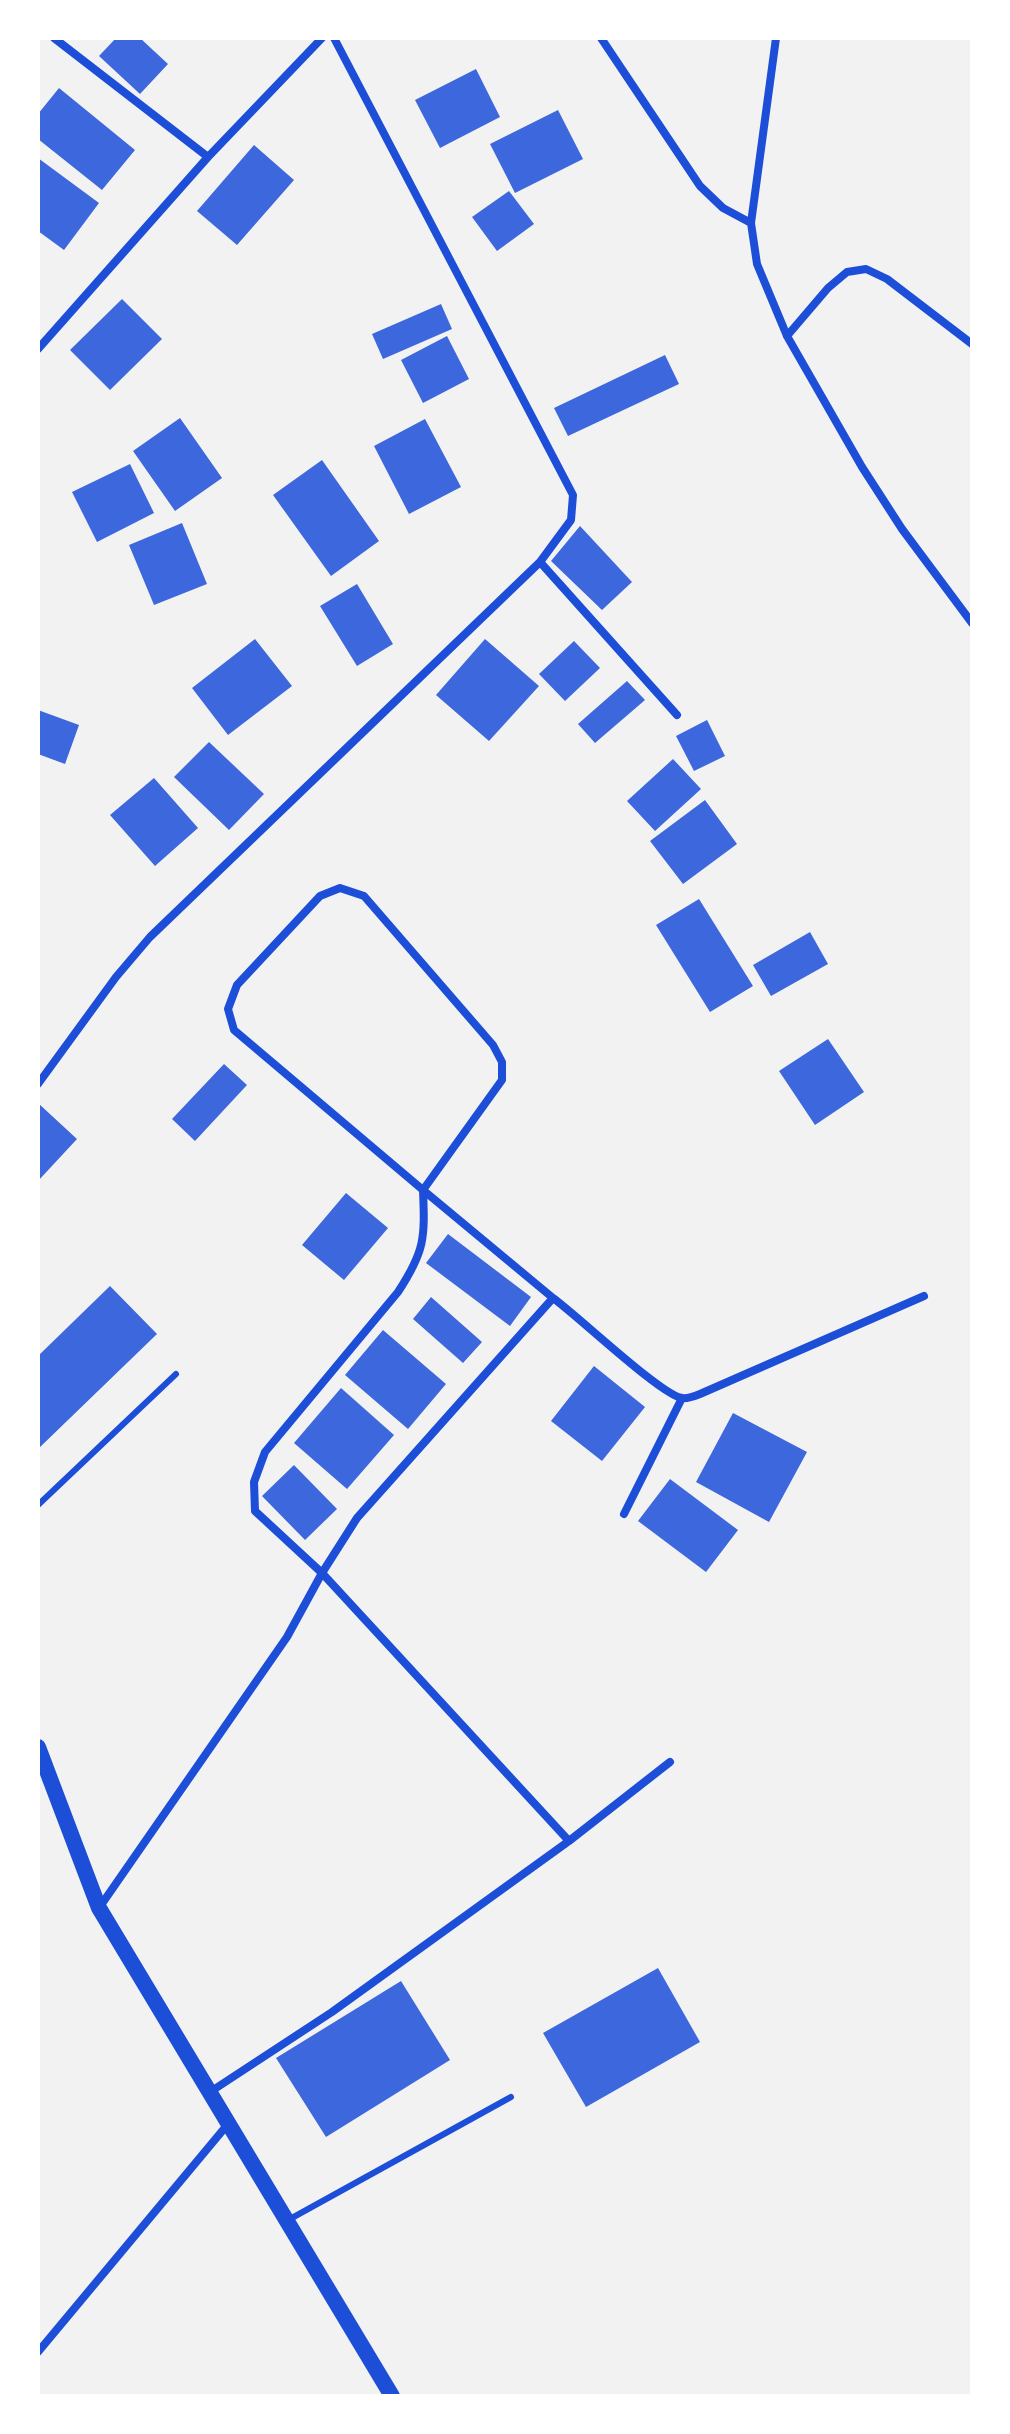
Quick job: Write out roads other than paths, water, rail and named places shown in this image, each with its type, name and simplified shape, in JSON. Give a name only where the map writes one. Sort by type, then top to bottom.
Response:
[{"type":"main road","points":[[38,1747],[99,1908],[392,2396]]},
{"type":"street","points":[[54,38],[208,157]]},
{"type":"street","points":[[38,349],[208,157],[322,38]]},
{"type":"street","points":[[38,1084],[116,977],[150,937],[540,562],[571,520],[573,495],[334,38]]},
{"type":"street","points":[[601,38],[700,186],[723,208],[751,223]]},
{"type":"street","points":[[776,38],[751,223],[757,264],[787,336],[894,517],[972,623]]},
{"type":"street","points":[[787,336],[828,288],[847,272],[866,269],[887,279],[972,344]]},
{"type":"street","points":[[540,562],[677,715]]},
{"type":"street","points":[[569,1841],[322,1573],[255,1511],[254,1482],[265,1452],[398,1292],[415,1267],[425,1234],[423,1190],[502,1080],[502,1062],[493,1045],[364,896],[340,888],[320,896],[237,985],[228,1009],[234,1030],[423,1190],[576,1315],[662,1389],[682,1398],[700,1394],[924,1296]]},
{"type":"street","points":[[99,1908],[287,1637],[357,1518],[553,1298]]},
{"type":"street","points":[[624,1514],[682,1398]]},
{"type":"street","points":[[210,2092],[332,2012],[569,1841],[670,1762]]},
{"type":"street","points":[[38,2352],[228,2124]]},
{"type":"lane","points":[[38,1505],[176,1374]]},
{"type":"lane","points":[[287,2220],[511,2097]]}]
